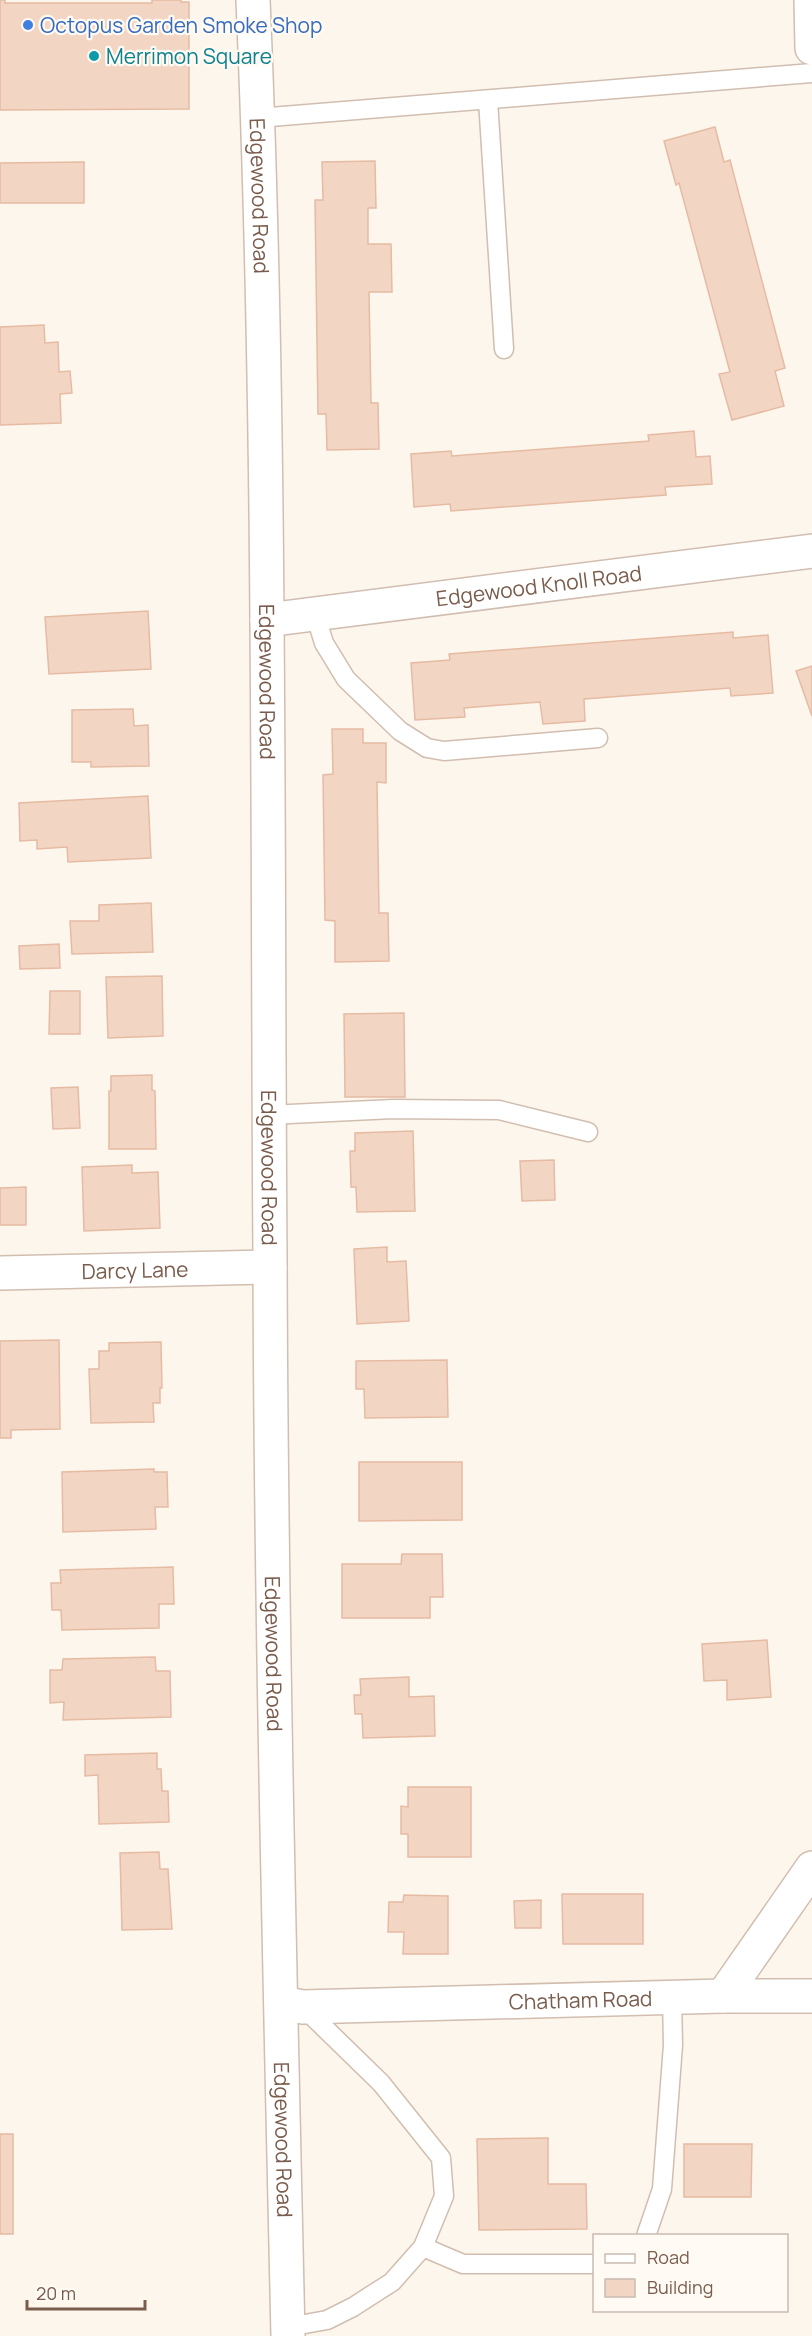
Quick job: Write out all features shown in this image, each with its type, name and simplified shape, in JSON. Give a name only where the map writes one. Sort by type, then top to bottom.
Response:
[{"type":"street","name":"Edgewood Road","points":[[253,0],[258,118],[267,620],[270,1267],[292,2005],[288,2331]]},
{"type":"street","points":[[811,0],[812,48]]},
{"type":"street","name":"Edgewood Knoll Road","points":[[267,620],[812,551]]},
{"type":"street","name":"Darcy Lane","points":[[0,1273],[270,1267]]},
{"type":"street","points":[[723,1996],[812,1868]]},
{"type":"street","name":"Chatham Road","points":[[292,2005],[812,1996]]},
{"type":"lane","points":[[258,118],[812,73]]},
{"type":"lane","points":[[488,100],[504,349]]},
{"type":"lane","points":[[315,614],[324,643],[346,679],[400,731],[427,748],[444,750],[598,738]]},
{"type":"lane","points":[[269,1115],[393,1109],[499,1110],[588,1132]]},
{"type":"lane","points":[[646,2234],[662,2189],[673,2045],[672,1997]]},
{"type":"lane","points":[[288,2331],[327,2320],[353,2307],[392,2282],[423,2247],[444,2196],[441,2158],[381,2083],[292,2005]]},
{"type":"lane","points":[[423,2247],[463,2264],[593,2264]]},
{"type":"building","name":"Merrimon Square","points":[[0,0],[5,0],[5,3],[152,3],[152,0],[189,2],[189,109],[0,110]]},
{"type":"building","points":[[715,127],[724,162],[730,160],[785,368],[775,371],[784,406],[732,420],[719,374],[730,372],[679,183],[676,185],[664,141]]},
{"type":"building","points":[[375,161],[376,208],[368,208],[368,244],[391,244],[392,292],[369,292],[371,403],[378,403],[379,449],[327,450],[326,414],[318,414],[315,200],[323,200],[322,162]]},
{"type":"building","points":[[84,162],[84,203],[0,203],[0,163]]},
{"type":"building","points":[[44,325],[45,343],[58,342],[59,372],[70,371],[72,393],[60,394],[61,423],[0,425],[0,327]]},
{"type":"building","points":[[694,431],[696,457],[710,456],[712,484],[665,487],[666,495],[451,511],[450,504],[414,507],[411,454],[451,451],[452,456],[649,441],[648,435]]},
{"type":"building","points":[[148,611],[151,669],[49,674],[45,617]]},
{"type":"building","points":[[733,632],[733,638],[768,635],[773,693],[731,696],[730,688],[584,699],[585,721],[543,724],[540,702],[464,708],[465,717],[415,720],[411,663],[450,660],[449,654]]},
{"type":"building","points":[[812,666],[812,716],[796,671]]},
{"type":"building","points":[[133,709],[134,726],[148,725],[149,766],[91,767],[91,762],[72,762],[72,710]]},
{"type":"building","points":[[332,729],[363,729],[363,743],[386,743],[386,783],[377,782],[379,913],[388,913],[389,961],[335,962],[335,921],[325,920],[323,775],[333,774]]},
{"type":"building","points":[[148,796],[151,858],[68,862],[67,847],[37,849],[37,840],[20,841],[19,803]]},
{"type":"building","points":[[151,903],[153,952],[72,954],[70,921],[99,921],[99,905]]},
{"type":"building","points":[[59,944],[60,968],[20,969],[19,946]]},
{"type":"building","points":[[162,976],[163,1036],[108,1038],[106,977]]},
{"type":"building","points":[[50,991],[80,991],[80,1034],[49,1034]]},
{"type":"building","points":[[404,1013],[405,1097],[345,1097],[344,1014]]},
{"type":"building","points":[[152,1075],[152,1090],[155,1091],[156,1149],[109,1149],[111,1076]]},
{"type":"building","points":[[78,1087],[80,1128],[53,1129],[51,1088]]},
{"type":"building","points":[[413,1131],[415,1211],[357,1212],[356,1187],[351,1187],[350,1151],[355,1151],[355,1133]]},
{"type":"building","points":[[554,1160],[555,1200],[522,1201],[520,1161]]},
{"type":"building","points":[[132,1165],[132,1173],[158,1172],[160,1228],[84,1231],[82,1167]]},
{"type":"building","points":[[26,1187],[26,1225],[0,1225],[0,1188]]},
{"type":"building","points":[[387,1247],[387,1262],[406,1261],[409,1321],[357,1324],[354,1249]]},
{"type":"building","points":[[59,1340],[60,1429],[11,1430],[11,1438],[0,1438],[0,1341]]},
{"type":"building","points":[[161,1342],[162,1388],[160,1388],[160,1403],[153,1403],[154,1422],[91,1423],[89,1369],[99,1369],[99,1351],[109,1351],[109,1343]]},
{"type":"building","points":[[447,1360],[448,1417],[365,1418],[364,1389],[356,1389],[356,1361]]},
{"type":"building","points":[[359,1462],[462,1462],[462,1520],[359,1521]]},
{"type":"building","points":[[154,1469],[154,1472],[167,1472],[168,1507],[155,1507],[156,1529],[63,1532],[62,1472]]},
{"type":"building","points":[[402,1554],[442,1554],[443,1597],[430,1597],[430,1618],[342,1618],[342,1564],[401,1564]]},
{"type":"building","points":[[173,1567],[174,1604],[159,1604],[159,1628],[62,1630],[61,1610],[52,1610],[51,1583],[61,1583],[60,1570]]},
{"type":"building","points":[[767,1640],[771,1697],[727,1700],[727,1680],[704,1681],[702,1644]]},
{"type":"building","points":[[155,1657],[156,1671],[170,1671],[171,1717],[63,1720],[64,1702],[50,1703],[50,1670],[62,1670],[63,1659]]},
{"type":"building","points":[[409,1677],[409,1697],[434,1696],[435,1736],[363,1738],[362,1714],[355,1714],[354,1695],[361,1695],[360,1679]]},
{"type":"building","points":[[157,1753],[157,1769],[161,1769],[162,1791],[168,1791],[169,1822],[99,1824],[98,1775],[85,1776],[85,1755]]},
{"type":"building","points":[[408,1787],[471,1787],[471,1857],[408,1857],[408,1834],[401,1834],[401,1806],[408,1807]]},
{"type":"building","points":[[159,1852],[160,1869],[168,1869],[172,1929],[122,1930],[120,1853]]},
{"type":"building","points":[[562,1894],[643,1894],[643,1944],[563,1944]]},
{"type":"building","points":[[404,1895],[448,1896],[448,1954],[403,1954],[404,1932],[388,1932],[389,1902],[403,1902]]},
{"type":"building","points":[[541,1900],[541,1928],[515,1928],[514,1901]]},
{"type":"building","points":[[0,2134],[13,2134],[13,2234],[0,2234]]},
{"type":"building","points":[[548,2138],[548,2184],[586,2184],[587,2229],[479,2230],[477,2139]]},
{"type":"building","points":[[684,2144],[752,2144],[751,2197],[684,2197]]},
{"type":"place","name":"Octopus Garden Smoke Shop","points":[[28,25]]},
{"type":"place","name":"Merrimon Square","points":[[94,56]]}]
